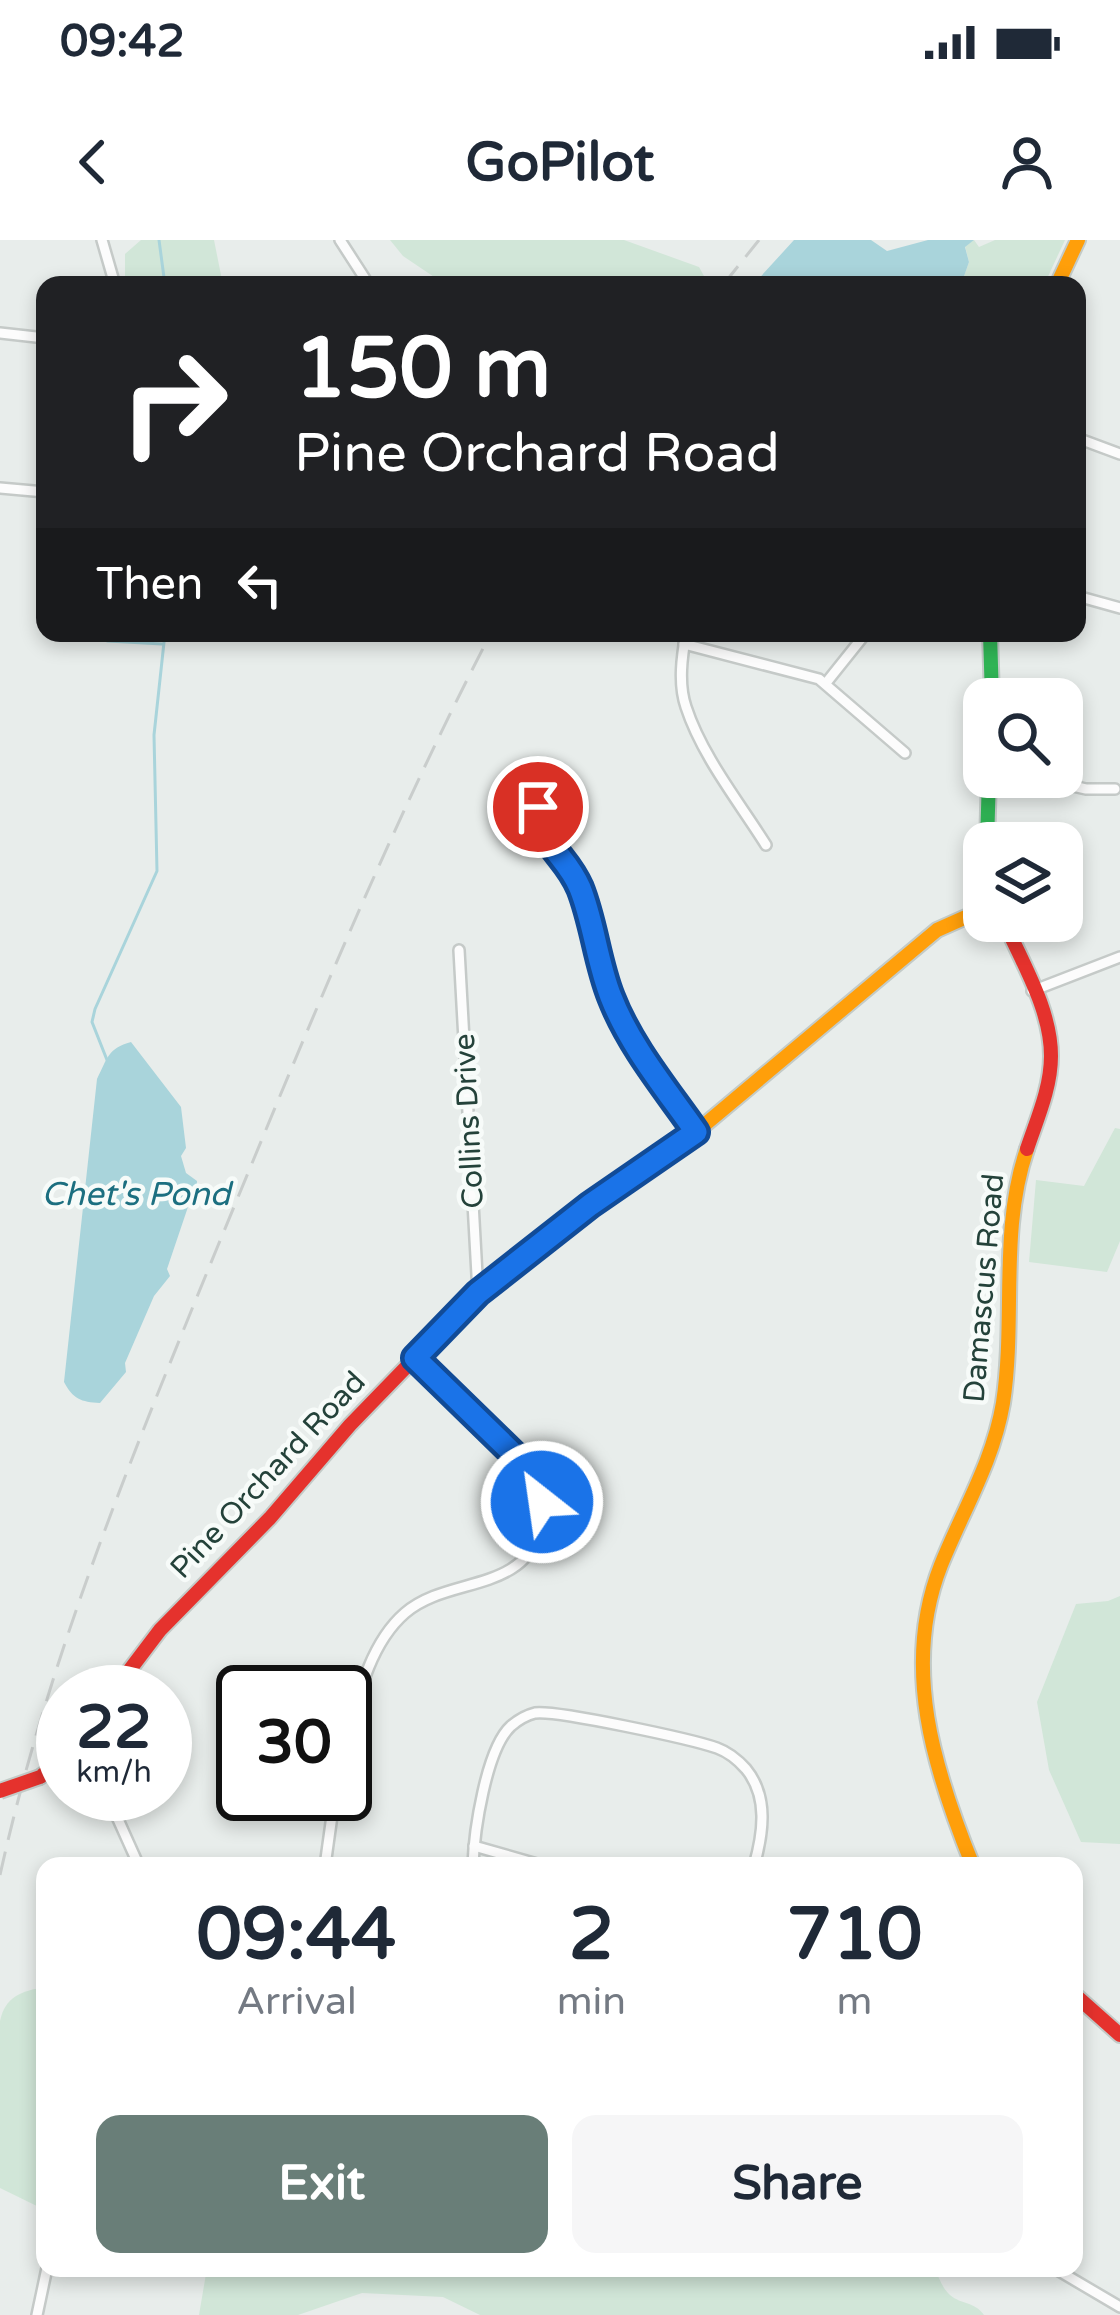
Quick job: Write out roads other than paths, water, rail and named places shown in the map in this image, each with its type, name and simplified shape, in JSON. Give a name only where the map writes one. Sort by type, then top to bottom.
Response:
[{"type":"street","points":[[102,240],[112,276]]},
{"type":"street","points":[[340,240],[363,276]]},
{"type":"street","points":[[1061,276],[1078,240]]},
{"type":"street","points":[[0,333],[36,337]]},
{"type":"street","points":[[1086,441],[1120,454]]},
{"type":"street","points":[[0,488],[36,491]]},
{"type":"street","points":[[1086,599],[1120,608]]},
{"type":"street","points":[[685,642],[684,705],[766,845]]},
{"type":"street","points":[[698,642],[826,683],[905,753]]},
{"type":"street","points":[[826,683],[859,642]]},
{"type":"street","points":[[990,642],[991,678]]},
{"type":"street","points":[[1083,787],[1115,789]]},
{"type":"street","points":[[538,807],[541,833],[581,890],[613,1001],[631,1037],[696,1132]]},
{"type":"street","name":"Pine Orchard Road","points":[[133,1665],[160,1630],[478,1293],[590,1205],[696,1132],[937,930],[963,918]]},
{"type":"street","name":"Damascus Road","points":[[970,1857],[943,1792],[928,1736],[923,1653],[929,1603],[992,1451],[1002,1409],[1014,1197],[1049,1078],[1051,1042],[1012,942]]},
{"type":"street","name":"Collins Drive","points":[[459,950],[478,1293]]},
{"type":"street","points":[[1032,991],[1120,957]]},
{"type":"street","points":[[371,1665],[376,1650],[403,1615],[426,1598],[513,1570],[528,1556],[544,1517],[542,1490],[528,1468],[415,1358]]},
{"type":"street","points":[[473,1857],[497,1743],[511,1726],[539,1712],[682,1739],[720,1748],[736,1758],[761,1796],[763,1820],[756,1857]]},
{"type":"street","points":[[0,1791],[36,1778]]},
{"type":"street","points":[[119,1821],[135,1857]]},
{"type":"street","points":[[326,1857],[331,1821]]},
{"type":"street","points":[[474,1846],[512,1857]]},
{"type":"street","points":[[1083,2002],[1120,2035]]},
{"type":"street","points":[[37,2315],[45,2277]]},
{"type":"street","points":[[1069,2277],[1120,2307]]},
{"type":"water","points":[[794,240],[871,240],[887,251],[928,240],[974,240],[965,247],[969,262],[964,276],[761,276]]},
{"type":"water","name":"Chet's Pond","points":[[131,1042],[181,1107],[186,1148],[181,1156],[186,1173],[197,1181],[196,1200],[190,1201],[167,1269],[170,1276],[154,1296],[125,1363],[126,1372],[100,1403],[93,1403],[74,1396],[64,1382],[97,1079],[113,1051]]},
{"type":"waterway","points":[[159,240],[164,276]]},
{"type":"waterway","points":[[126,642],[162,644]]},
{"type":"waterway","points":[[107,1060],[92,1022],[95,1009],[157,871],[154,735],[164,642]]},
{"type":"railway","points":[[730,276],[759,240]]},
{"type":"railway","points":[[0,1875],[42,1714],[154,1402],[347,938],[487,642]]}]
